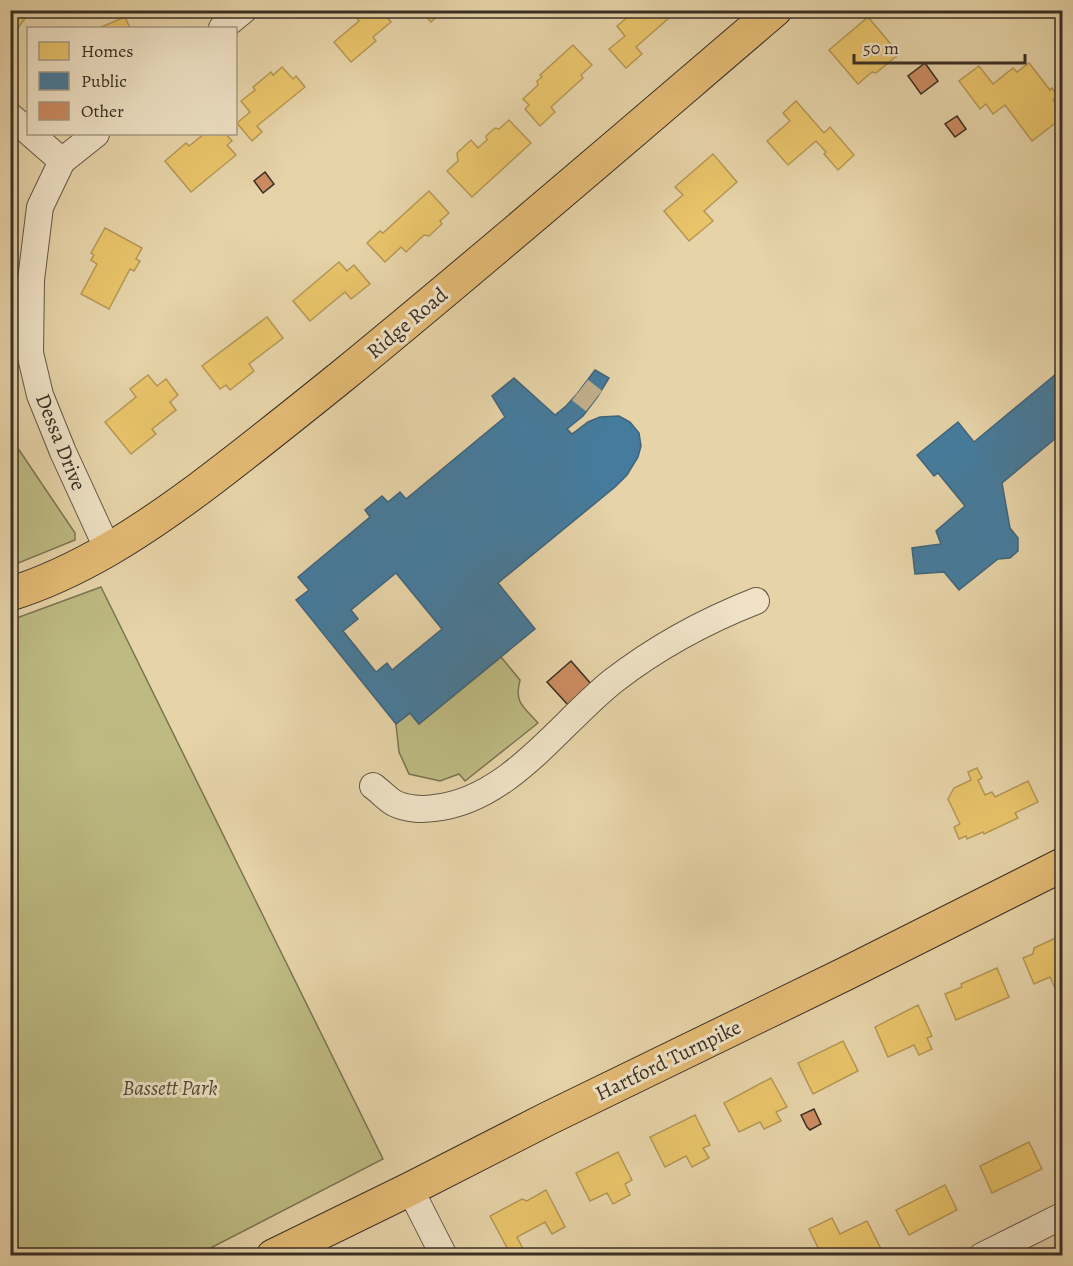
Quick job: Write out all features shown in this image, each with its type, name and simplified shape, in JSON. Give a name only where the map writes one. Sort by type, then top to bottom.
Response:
[{"type":"main road","name":"Ridge Road","points":[[10,594],[64,573],[108,550],[164,515],[206,484],[482,261],[775,10]]},
{"type":"main road","name":"Hartford Turnpike","points":[[273,1256],[1062,865]]},
{"type":"street","points":[[223,27],[244,10]]},
{"type":"street","points":[[10,116],[27,130]]},
{"type":"street","points":[[33,135],[63,161],[95,135]]},
{"type":"street","name":"Dessa Drive","points":[[63,161],[40,207],[31,280],[30,353],[40,394],[63,452],[108,550]]},
{"type":"street","points":[[373,786],[395,803],[420,810],[450,807],[474,798],[498,785],[610,684],[642,660],[724,614],[756,601]]},
{"type":"street","points":[[410,1190],[444,1256]]},
{"type":"street","points":[[982,1256],[1062,1216]]},
{"type":"green space","points":[[11,438],[75,533],[75,540],[11,566]]},
{"type":"green space","name":"Bassett Park","points":[[101,587],[383,1159],[197,1255],[11,1255],[11,620]]},
{"type":"green space","points":[[501,657],[520,680],[518,694],[521,704],[538,723],[465,781],[459,774],[440,781],[409,774],[399,752],[396,724],[410,713],[419,724]]},
{"type":"building: Homes","points":[[10,10],[17,10],[26,17],[12,36],[10,35]]},
{"type":"building: Homes","points":[[351,10],[381,10],[391,22],[373,37],[376,41],[351,62],[334,42],[359,21]]},
{"type":"building: Homes","points":[[420,10],[444,10],[431,22]]},
{"type":"building: Homes","points":[[636,10],[678,10],[636,47],[642,54],[626,68],[609,49],[625,36],[617,26]]},
{"type":"building: Homes","points":[[125,17],[130,27],[101,27]]},
{"type":"building: Homes","points":[[868,17],[899,54],[858,84],[829,50]]},
{"type":"building: Homes","points":[[573,45],[592,65],[581,75],[583,78],[551,107],[555,112],[540,126],[525,109],[529,105],[523,99],[538,85],[537,81],[542,77],[540,75]]},
{"type":"building: Homes","points":[[1029,63],[1050,90],[1052,88],[1058,96],[1053,100],[1062,113],[1062,118],[1032,141],[1005,105],[993,114],[986,104],[980,109],[959,81],[979,66],[993,84],[1013,68],[1017,72]]},
{"type":"building: Homes","points":[[282,67],[293,79],[296,76],[305,87],[257,126],[262,132],[252,141],[237,123],[250,112],[241,101],[255,90],[253,87],[271,72],[273,75]]},
{"type":"building: Homes","points":[[796,101],[824,133],[830,127],[854,155],[838,170],[816,141],[788,165],[767,141],[790,121],[783,113]]},
{"type":"building: Homes","points":[[509,120],[531,143],[472,197],[447,171],[458,161],[457,153],[471,140],[478,148],[487,140],[486,136]]},
{"type":"building: Homes","points":[[203,135],[227,135],[232,141],[227,145],[236,155],[191,192],[165,161],[186,143],[189,146]]},
{"type":"building: Homes","points":[[713,154],[737,182],[704,211],[713,221],[689,241],[664,211],[683,195],[675,187]]},
{"type":"building: Homes","points":[[429,191],[449,213],[440,221],[442,224],[429,236],[424,235],[406,252],[401,247],[385,262],[367,243],[380,231],[383,233]]},
{"type":"building: Homes","points":[[105,228],[142,248],[136,259],[140,261],[134,271],[130,269],[109,309],[81,294],[97,264],[91,260],[94,255],[91,253]]},
{"type":"building: Homes","points":[[339,262],[347,271],[354,265],[370,284],[351,299],[345,292],[310,321],[293,301]]},
{"type":"building: Homes","points":[[267,317],[283,338],[249,364],[254,371],[230,390],[226,385],[220,389],[202,366]]},
{"type":"building: Homes","points":[[148,375],[157,386],[166,379],[178,395],[170,402],[176,410],[152,429],[156,434],[131,454],[105,422],[136,397],[130,389]]},
{"type":"building: Homes","points":[[977,768],[982,778],[978,780],[985,795],[992,792],[995,797],[1028,781],[1038,802],[1015,813],[1018,818],[984,834],[983,832],[967,839],[966,836],[959,839],[954,827],[960,824],[948,799],[954,788],[971,780],[968,772]]},
{"type":"building: Homes","points":[[1062,935],[1062,984],[1055,988],[1050,977],[1034,984],[1023,958],[1033,954],[1034,948]]},
{"type":"building: Homes","points":[[997,968],[1009,997],[956,1020],[945,994]]},
{"type":"building: Homes","points":[[918,1005],[932,1036],[927,1038],[932,1049],[919,1055],[914,1045],[888,1057],[875,1027]]},
{"type":"building: Homes","points":[[843,1041],[858,1071],[813,1094],[798,1063]]},
{"type":"building: Homes","points":[[771,1078],[787,1107],[776,1112],[781,1121],[764,1129],[760,1122],[739,1132],[724,1103]]},
{"type":"building: Homes","points":[[695,1115],[710,1145],[703,1148],[709,1158],[692,1167],[686,1156],[665,1167],[650,1137]]},
{"type":"building: Homes","points":[[1029,1142],[1042,1169],[992,1193],[980,1166]]},
{"type":"building: Homes","points":[[618,1152],[632,1180],[625,1184],[630,1195],[613,1204],[607,1193],[590,1201],[576,1173]]},
{"type":"building: Homes","points":[[945,1185],[957,1210],[909,1235],[896,1210]]},
{"type":"building: Homes","points":[[546,1190],[565,1227],[552,1234],[545,1222],[517,1237],[523,1249],[511,1255],[490,1216],[522,1199],[527,1201]]},
{"type":"building: Homes","points":[[832,1218],[840,1234],[867,1221],[881,1249],[868,1256],[822,1256],[809,1229]]},
{"type":"building: Public","points":[[1062,369],[1062,433],[1002,483],[1010,528],[1018,538],[1018,551],[1010,558],[998,559],[959,590],[944,572],[915,574],[912,548],[941,544],[936,531],[965,506],[938,473],[934,476],[917,455],[958,422],[974,442]]},
{"type":"building: Public","points":[[595,370],[609,378],[583,416],[567,429],[572,434],[588,422],[600,417],[619,416],[630,422],[639,433],[641,446],[638,457],[627,475],[615,487],[498,583],[535,629],[419,724],[410,713],[396,724],[296,600],[309,590],[298,577],[370,517],[365,510],[382,496],[388,502],[400,492],[406,499],[505,417],[492,396],[514,378],[555,415],[577,394]],"holes":[[[396,573],[442,629],[392,670],[387,663],[376,672],[343,631],[358,619],[351,610]]]},
{"type":"building: Other","points":[[925,63],[938,81],[921,94],[908,76]]},
{"type":"building: Other","points":[[957,116],[966,129],[955,137],[945,124]]},
{"type":"building: Other","points":[[265,172],[274,184],[263,193],[254,181]]},
{"type":"building: Other","points":[[571,661],[592,685],[568,705],[547,682]]},
{"type":"building: Other","points":[[814,1109],[821,1124],[810,1130],[801,1115]]},
{"type":"tunnel","points":[[580,390],[594,401]]}]
